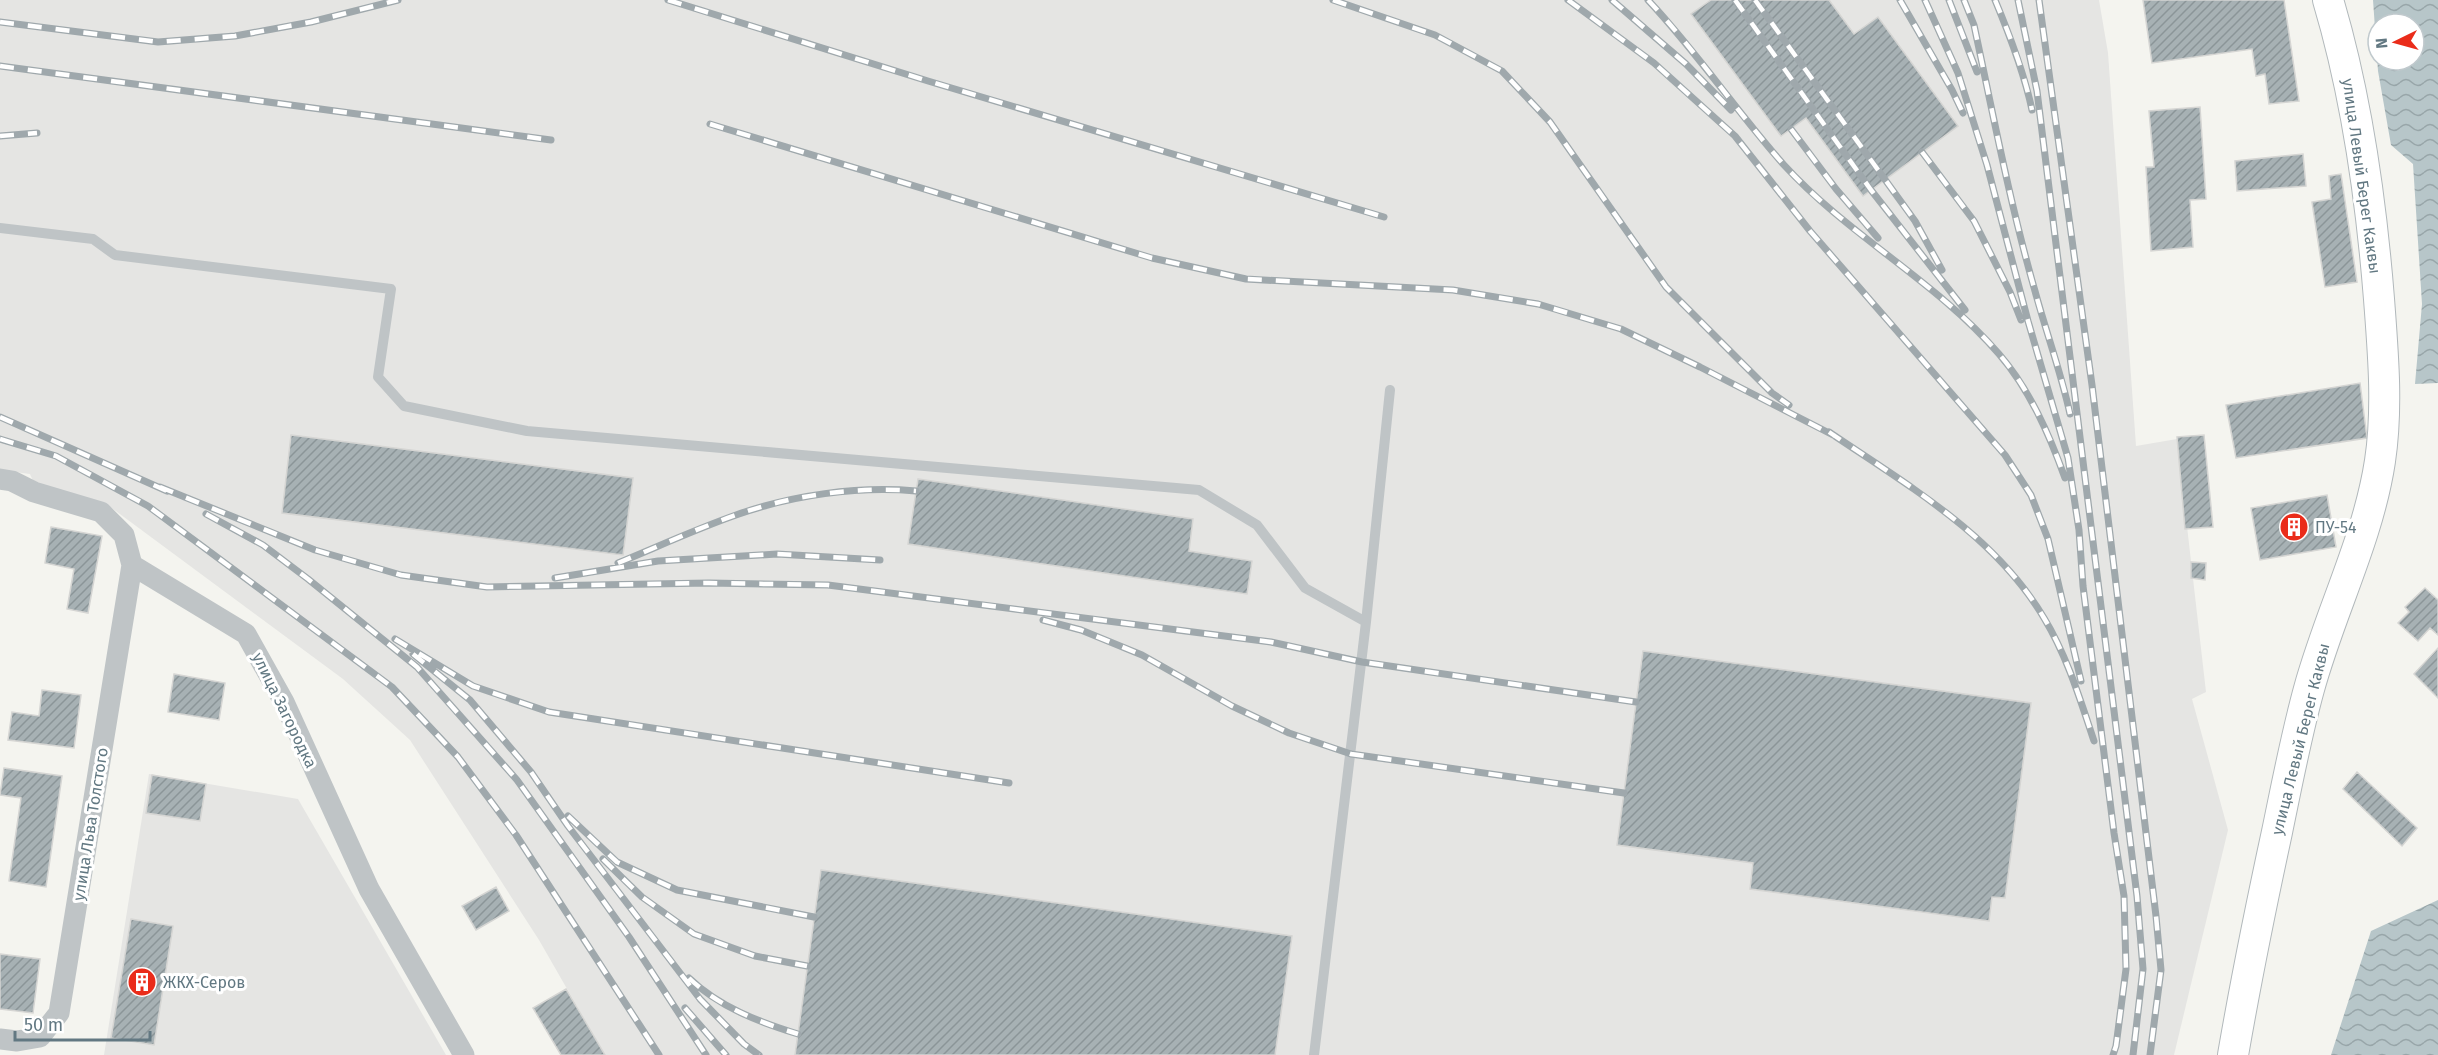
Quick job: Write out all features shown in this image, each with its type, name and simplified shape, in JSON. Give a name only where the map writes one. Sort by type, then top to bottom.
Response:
[{"type":"main road","name":"улица Левый Берег Каквы","points":[[2233,1055],[2252,950],[2307,699],[2372,503],[2380,459],[2384,414],[2383,346],[2374,230],[2355,110],[2341,45],[2328,0]]},
{"type":"street","points":[[0,479],[12,481],[34,492],[101,512],[124,535],[132,565]]},
{"type":"street","name":"улица Льва Толстого","points":[[0,1039],[17,1041],[40,1037],[59,1013],[132,565]]},
{"type":"street","name":"улица Загородка","points":[[132,565],[246,634],[284,702],[369,888],[464,1055]]},
{"type":"lane","points":[[0,228],[93,239],[115,255],[392,289],[378,377],[404,406],[527,431],[1199,490],[1257,525],[1305,588],[1366,622]]},
{"type":"lane","points":[[1314,1055],[1366,622],[1390,390]]},
{"type":"shaded area","points":[[0,0],[2099,0],[2108,53],[2136,446],[2177,439],[2206,692],[2192,699],[2228,830],[2174,1055],[605,1055],[539,940],[410,740],[343,679],[105,503],[34,483],[30,474],[0,470]]},
{"type":"shaded area","name":"ЖКХ-Серов","points":[[149,774],[298,799],[446,1055],[104,1055]]},
{"type":"water","points":[[2373,0],[2438,0],[2438,383],[2415,384],[2422,304],[2413,164],[2391,145],[2378,72],[2426,72],[2426,12],[2374,12]]},
{"type":"water","points":[[2438,900],[2438,1055],[2331,1055],[2371,931]]},
{"type":"building","points":[[1711,0],[1829,0],[1854,34],[1878,17],[1958,126],[1863,196],[1806,118],[1781,136],[1691,14]]},
{"type":"building","points":[[2143,0],[2284,0],[2299,101],[2269,104],[2265,74],[2256,76],[2252,49],[2152,63]]},
{"type":"building","points":[[2200,107],[2206,199],[2190,200],[2193,247],[2151,251],[2146,167],[2154,167],[2149,111]]},
{"type":"building","points":[[2303,154],[2306,186],[2237,191],[2235,161]]},
{"type":"building","points":[[2341,174],[2357,282],[2325,287],[2312,202],[2331,199],[2329,176]]},
{"type":"building","points":[[2360,383],[2367,438],[2236,458],[2226,405]]},
{"type":"building","points":[[291,435],[633,478],[623,555],[282,513]]},
{"type":"building","points":[[2204,435],[2213,527],[2185,529],[2177,437]]},
{"type":"building","points":[[918,479],[1193,519],[1189,551],[1252,561],[1247,594],[908,544]]},
{"type":"building","name":"ПУ-54","points":[[2327,495],[2336,547],[2260,560],[2251,508]]},
{"type":"building","points":[[51,527],[102,536],[88,613],[67,609],[74,569],[45,563]]},
{"type":"building","points":[[2191,562],[2206,563],[2205,580],[2191,578]]},
{"type":"building","points":[[2425,588],[2438,600],[2438,635],[2430,628],[2418,641],[2398,623],[2409,612],[2405,607]]},
{"type":"building","points":[[2438,648],[2438,698],[2414,674]]},
{"type":"building","points":[[1643,651],[2031,703],[2005,898],[1992,897],[1989,921],[1750,889],[1753,863],[1617,845]]},
{"type":"building","points":[[174,674],[225,683],[219,720],[168,712]]},
{"type":"building","points":[[42,690],[81,695],[74,748],[8,740],[12,712],[39,716]]},
{"type":"building","points":[[4,768],[62,776],[46,887],[9,881],[21,798],[0,795]]},
{"type":"building","points":[[2357,772],[2417,828],[2402,846],[2343,789]]},
{"type":"building","points":[[152,775],[206,784],[200,821],[146,813]]},
{"type":"building","points":[[821,870],[1292,936],[1275,1055],[795,1055]]},
{"type":"building","points":[[496,887],[509,911],[476,930],[462,906]]},
{"type":"building","name":"ЖКХ-Серов","points":[[131,919],[173,926],[154,1045],[111,1038]]},
{"type":"building","points":[[0,954],[40,959],[33,1013],[0,1009]]},
{"type":"building","points":[[566,989],[605,1055],[561,1055],[533,1008]]},
{"type":"railway","points":[[0,22],[158,42],[235,36],[311,22],[398,0]]},
{"type":"railway","points":[[668,0],[928,81],[1384,217]]},
{"type":"railway","points":[[1333,0],[1435,35],[1502,71],[1550,122],[1666,287],[1772,393],[1789,405]]},
{"type":"railway","points":[[1568,0],[1654,63],[1735,136],[1810,231],[2005,455],[2031,495],[2048,539],[2081,681]]},
{"type":"railway","points":[[1612,0],[1686,64],[1731,110]]},
{"type":"railway","points":[[1648,0],[1784,165],[1809,191],[1948,304],[1999,354],[2020,382],[2038,413],[2065,478]]},
{"type":"railway","points":[[1735,0],[1871,190],[1965,310]]},
{"type":"railway","points":[[1755,0],[1915,221],[1942,270]]},
{"type":"railway","points":[[1900,0],[1963,113]]},
{"type":"railway","points":[[1925,0],[1958,73],[1987,165],[2028,321],[2068,458],[2079,530],[2083,586],[2114,833],[2124,896],[2126,969],[2113,1055]]},
{"type":"railway","points":[[1949,0],[1977,72]]},
{"type":"railway","points":[[1964,0],[1974,25],[2002,159],[2026,258],[2070,414]]},
{"type":"railway","points":[[1995,0],[2016,54],[2032,110]]},
{"type":"railway","points":[[2018,0],[2037,91],[2137,896],[2143,969],[2133,1055]]},
{"type":"railway","points":[[2039,0],[2092,385],[2156,916],[2161,970],[2150,1055]]},
{"type":"railway","points":[[0,66],[551,140]]},
{"type":"railway","points":[[710,124],[1152,258],[1246,279],[1453,290],[1538,304],[1621,329],[1835,436]]},
{"type":"railway","points":[[1791,129],[1836,189],[1878,238]]},
{"type":"railway","points":[[0,136],[37,133]]},
{"type":"railway","points":[[1922,152],[1974,221],[2010,292],[2021,320]]},
{"type":"railway","points":[[0,417],[167,491]]},
{"type":"railway","points":[[1829,432],[1918,492],[1975,537],[2001,561],[2024,588],[2060,647],[2094,741]]},
{"type":"railway","points":[[0,439],[56,456],[148,506],[392,687],[458,757],[516,835],[659,1055]]},
{"type":"railway","points":[[160,487],[315,550],[401,575],[487,587],[709,583],[828,585],[1271,642],[1362,662],[1636,702]]},
{"type":"railway","points":[[618,563],[721,520],[779,502],[848,491],[916,491]]},
{"type":"railway","points":[[206,514],[263,545],[417,667],[517,780],[629,937],[706,1055]]},
{"type":"railway","points":[[555,578],[658,561],[777,554],[880,560]]},
{"type":"railway","points":[[1043,620],[1081,630],[1142,655],[1232,706],[1289,733],[1351,754],[1624,793]]},
{"type":"railway","points":[[395,639],[473,686],[549,712],[1009,783]]},
{"type":"railway","points":[[413,654],[470,700],[531,772],[568,826],[700,999],[744,1044],[759,1055]]},
{"type":"railway","points":[[568,816],[617,862],[677,890],[814,917]]},
{"type":"railway","points":[[603,859],[642,897],[694,934],[755,956],[807,966]]},
{"type":"railway","points":[[689,978],[726,1005],[798,1034]]},
{"type":"railway","points":[[685,1008],[726,1055]]},
{"type":"place","name":"ПУ-54","points":[[2294,527]]},
{"type":"place","name":"ЖКХ-Серов","points":[[142,982]]}]
